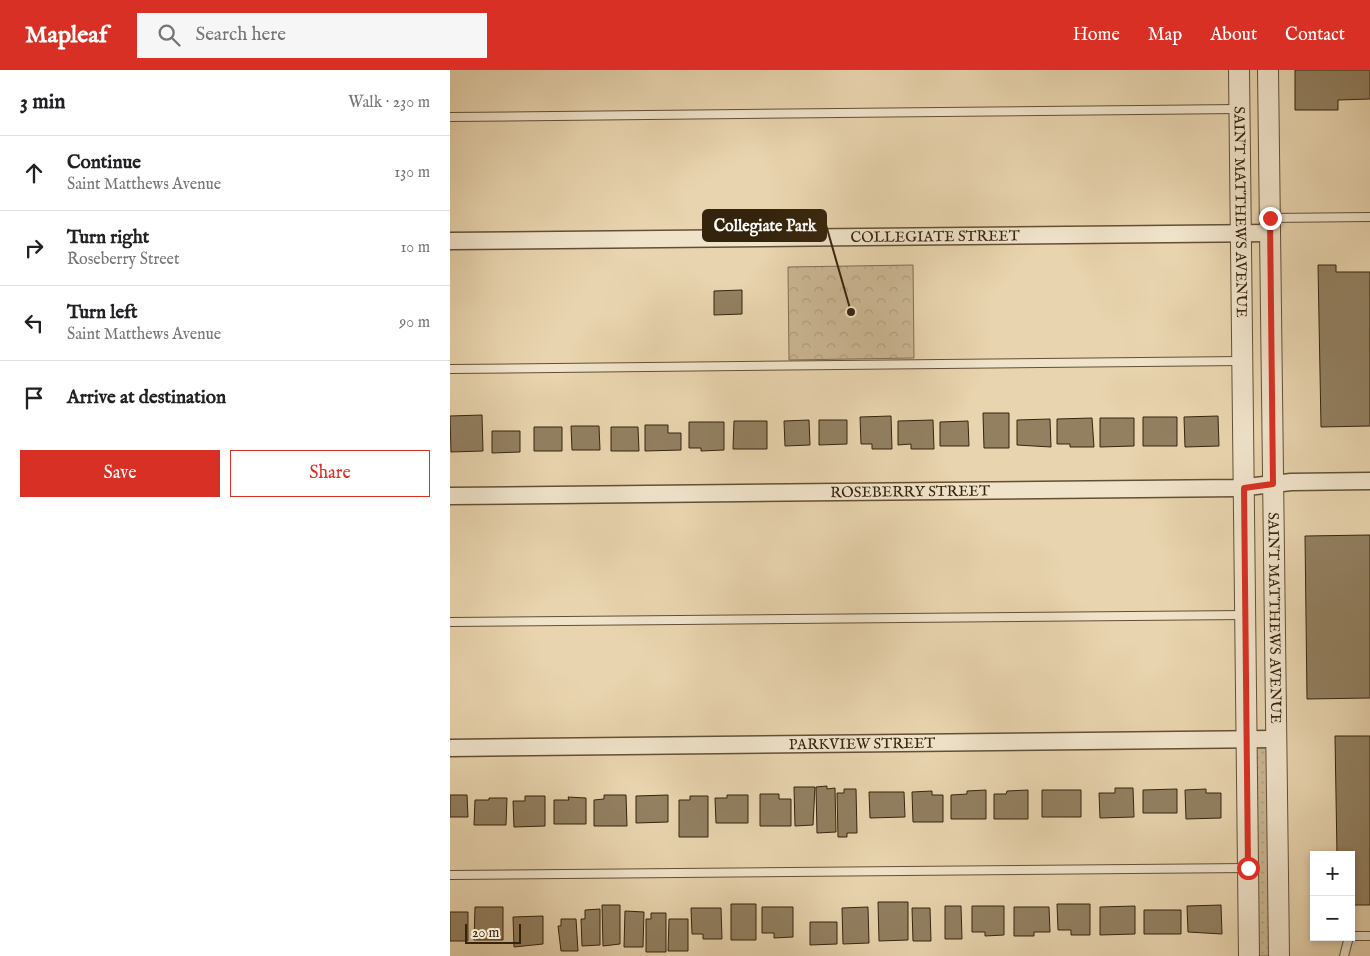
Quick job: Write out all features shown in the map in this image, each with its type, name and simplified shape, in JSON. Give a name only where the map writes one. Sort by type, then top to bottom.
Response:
[{"type":"street","name":"SAINT MATTHEWS AVENUE","points":[[1239,70],[1249,956]]},
{"type":"street","name":"SAINT MATTHEWS AVENUE","points":[[1268,70],[1279,956]]},
{"type":"street","name":"COLLEGIATE STREET","points":[[450,242],[1241,233],[1270,226]]},
{"type":"street","name":"ROSEBERRY STREET","points":[[450,496],[1244,488],[1273,484],[1370,481]]},
{"type":"street","name":"PARKVIEW STREET","points":[[450,748],[1276,739]]},
{"type":"lane","points":[[450,117],[1239,110]]},
{"type":"lane","points":[[1270,226],[1370,217]]},
{"type":"lane","points":[[450,369],[1242,361]]},
{"type":"lane","points":[[450,622],[1245,615]]},
{"type":"lane","points":[[450,874],[1248,868]]},
{"type":"lane","points":[[1355,937],[1370,936]]},
{"type":"lane","points":[[1344,956],[1349,941]]},
{"type":"green space","points":[[913,265],[914,358],[789,360],[788,267]]},
{"type":"green space","points":[[1276,739],[1279,956],[1249,956],[1247,740]]},
{"type":"building","points":[[1295,70],[1370,70],[1370,99],[1338,100],[1338,110],[1295,110]]},
{"type":"building","points":[[1318,265],[1336,265],[1336,272],[1370,272],[1370,426],[1321,427]]},
{"type":"building","points":[[742,290],[742,314],[714,315],[714,291]]},
{"type":"building","points":[[983,413],[1009,413],[1009,448],[984,448]]},
{"type":"building","points":[[482,415],[483,451],[451,452],[450,416]]},
{"type":"building","points":[[891,416],[892,449],[872,449],[872,444],[861,444],[860,417]]},
{"type":"building","points":[[1218,416],[1219,446],[1185,447],[1184,417]]},
{"type":"building","points":[[1143,417],[1177,417],[1177,446],[1143,446]]},
{"type":"building","points":[[1092,418],[1094,447],[1070,447],[1070,444],[1057,444],[1057,419]]},
{"type":"building","points":[[1100,418],[1134,418],[1134,446],[1100,447]]},
{"type":"building","points":[[1050,419],[1051,447],[1017,445],[1017,420]]},
{"type":"building","points":[[809,420],[810,445],[785,446],[784,421]]},
{"type":"building","points":[[819,420],[847,420],[847,444],[819,445]]},
{"type":"building","points":[[933,420],[934,449],[911,449],[911,444],[898,445],[898,421]]},
{"type":"building","points":[[734,421],[767,421],[767,449],[733,449]]},
{"type":"building","points":[[968,421],[969,446],[940,446],[940,422]]},
{"type":"building","points":[[689,422],[724,422],[724,450],[701,451],[701,448],[689,448]]},
{"type":"building","points":[[645,425],[668,425],[668,433],[681,433],[681,450],[645,451]]},
{"type":"building","points":[[571,426],[599,426],[600,450],[572,450]]},
{"type":"building","points":[[534,427],[562,427],[562,451],[534,451]]},
{"type":"building","points":[[611,427],[638,427],[639,451],[611,451]]},
{"type":"building","points":[[492,431],[520,431],[520,452],[492,453]]},
{"type":"building","points":[[1370,535],[1370,698],[1307,699],[1305,536]]},
{"type":"building","points":[[1335,736],[1370,736],[1370,905],[1355,905],[1355,851],[1337,851]]},
{"type":"building","points":[[827,786],[827,789],[835,788],[836,832],[817,833],[816,787]]},
{"type":"building","points":[[794,787],[815,787],[813,825],[795,826]]},
{"type":"building","points":[[1115,788],[1133,788],[1134,817],[1100,818],[1099,793],[1115,793]]},
{"type":"building","points":[[844,789],[856,789],[857,833],[847,833],[847,837],[838,837],[837,793],[844,793]]},
{"type":"building","points":[[1177,789],[1177,813],[1143,813],[1143,790]]},
{"type":"building","points":[[1206,789],[1206,793],[1221,793],[1221,818],[1186,819],[1185,790]]},
{"type":"building","points":[[986,790],[986,819],[951,819],[951,795],[967,794],[967,791]]},
{"type":"building","points":[[1028,790],[1028,819],[994,819],[994,794]]},
{"type":"building","points":[[1042,790],[1081,790],[1081,817],[1042,817]]},
{"type":"building","points":[[932,791],[932,795],[943,795],[943,822],[913,822],[912,792]]},
{"type":"building","points":[[869,792],[904,792],[905,817],[870,818]]},
{"type":"building","points":[[760,794],[779,794],[779,799],[791,799],[791,826],[760,826]]},
{"type":"building","points":[[450,795],[467,795],[468,817],[450,817]]},
{"type":"building","points":[[604,795],[626,795],[627,826],[594,826],[594,800],[604,799]]},
{"type":"building","points":[[668,795],[668,822],[636,823],[636,796]]},
{"type":"building","points":[[727,795],[748,795],[748,823],[716,823],[715,798],[727,798]]},
{"type":"building","points":[[525,796],[545,796],[545,826],[514,827],[513,801],[525,801]]},
{"type":"building","points":[[690,796],[708,796],[708,837],[679,837],[679,800],[690,800]]},
{"type":"building","points":[[568,797],[586,798],[586,824],[554,824],[554,800],[569,800]]},
{"type":"building","points":[[489,798],[507,798],[506,825],[474,825],[475,800],[489,800]]},
{"type":"building","points":[[878,902],[908,902],[908,940],[879,941]]},
{"type":"building","points":[[731,904],[756,904],[756,940],[731,940]]},
{"type":"building","points":[[1057,904],[1090,904],[1090,935],[1071,935],[1071,930],[1058,930]]},
{"type":"building","points":[[602,905],[620,905],[620,944],[603,946]]},
{"type":"building","points":[[1221,905],[1222,934],[1188,932],[1187,906]]},
{"type":"building","points":[[945,906],[961,906],[962,939],[945,939]]},
{"type":"building","points":[[972,906],[1004,906],[1004,935],[985,936],[985,932],[972,932]]},
{"type":"building","points":[[1135,906],[1135,934],[1100,935],[1100,907]]},
{"type":"building","points":[[475,907],[503,907],[503,940],[474,940]]},
{"type":"building","points":[[762,907],[793,907],[793,937],[774,938],[774,933],[762,933]]},
{"type":"building","points":[[868,907],[869,943],[843,944],[842,908]]},
{"type":"building","points":[[1014,907],[1049,907],[1050,932],[1034,932],[1034,936],[1014,936]]},
{"type":"building","points":[[691,908],[721,908],[722,939],[703,939],[703,934],[692,934]]},
{"type":"building","points":[[912,908],[930,908],[931,941],[913,941]]},
{"type":"building","points":[[600,909],[600,945],[582,946],[581,919],[585,919],[585,910]]},
{"type":"building","points":[[1144,910],[1181,910],[1181,934],[1144,934]]},
{"type":"building","points":[[625,911],[644,912],[643,947],[624,947]]},
{"type":"building","points":[[450,912],[468,912],[468,941],[450,941]]},
{"type":"building","points":[[651,913],[666,913],[666,952],[646,952],[646,919],[651,919]]},
{"type":"building","points":[[543,916],[543,944],[514,947],[513,917]]},
{"type":"building","points":[[561,919],[576,919],[578,951],[561,951],[558,926],[561,926]]},
{"type":"building","points":[[669,919],[688,919],[688,951],[668,951]]},
{"type":"building","points":[[810,922],[837,922],[837,944],[810,945]]},
{"type":"place","name":"Collegiate Park","points":[[851,312]]},
{"type":"route","points":[[1248,868],[1244,488],[1273,484],[1270,218]]}]
